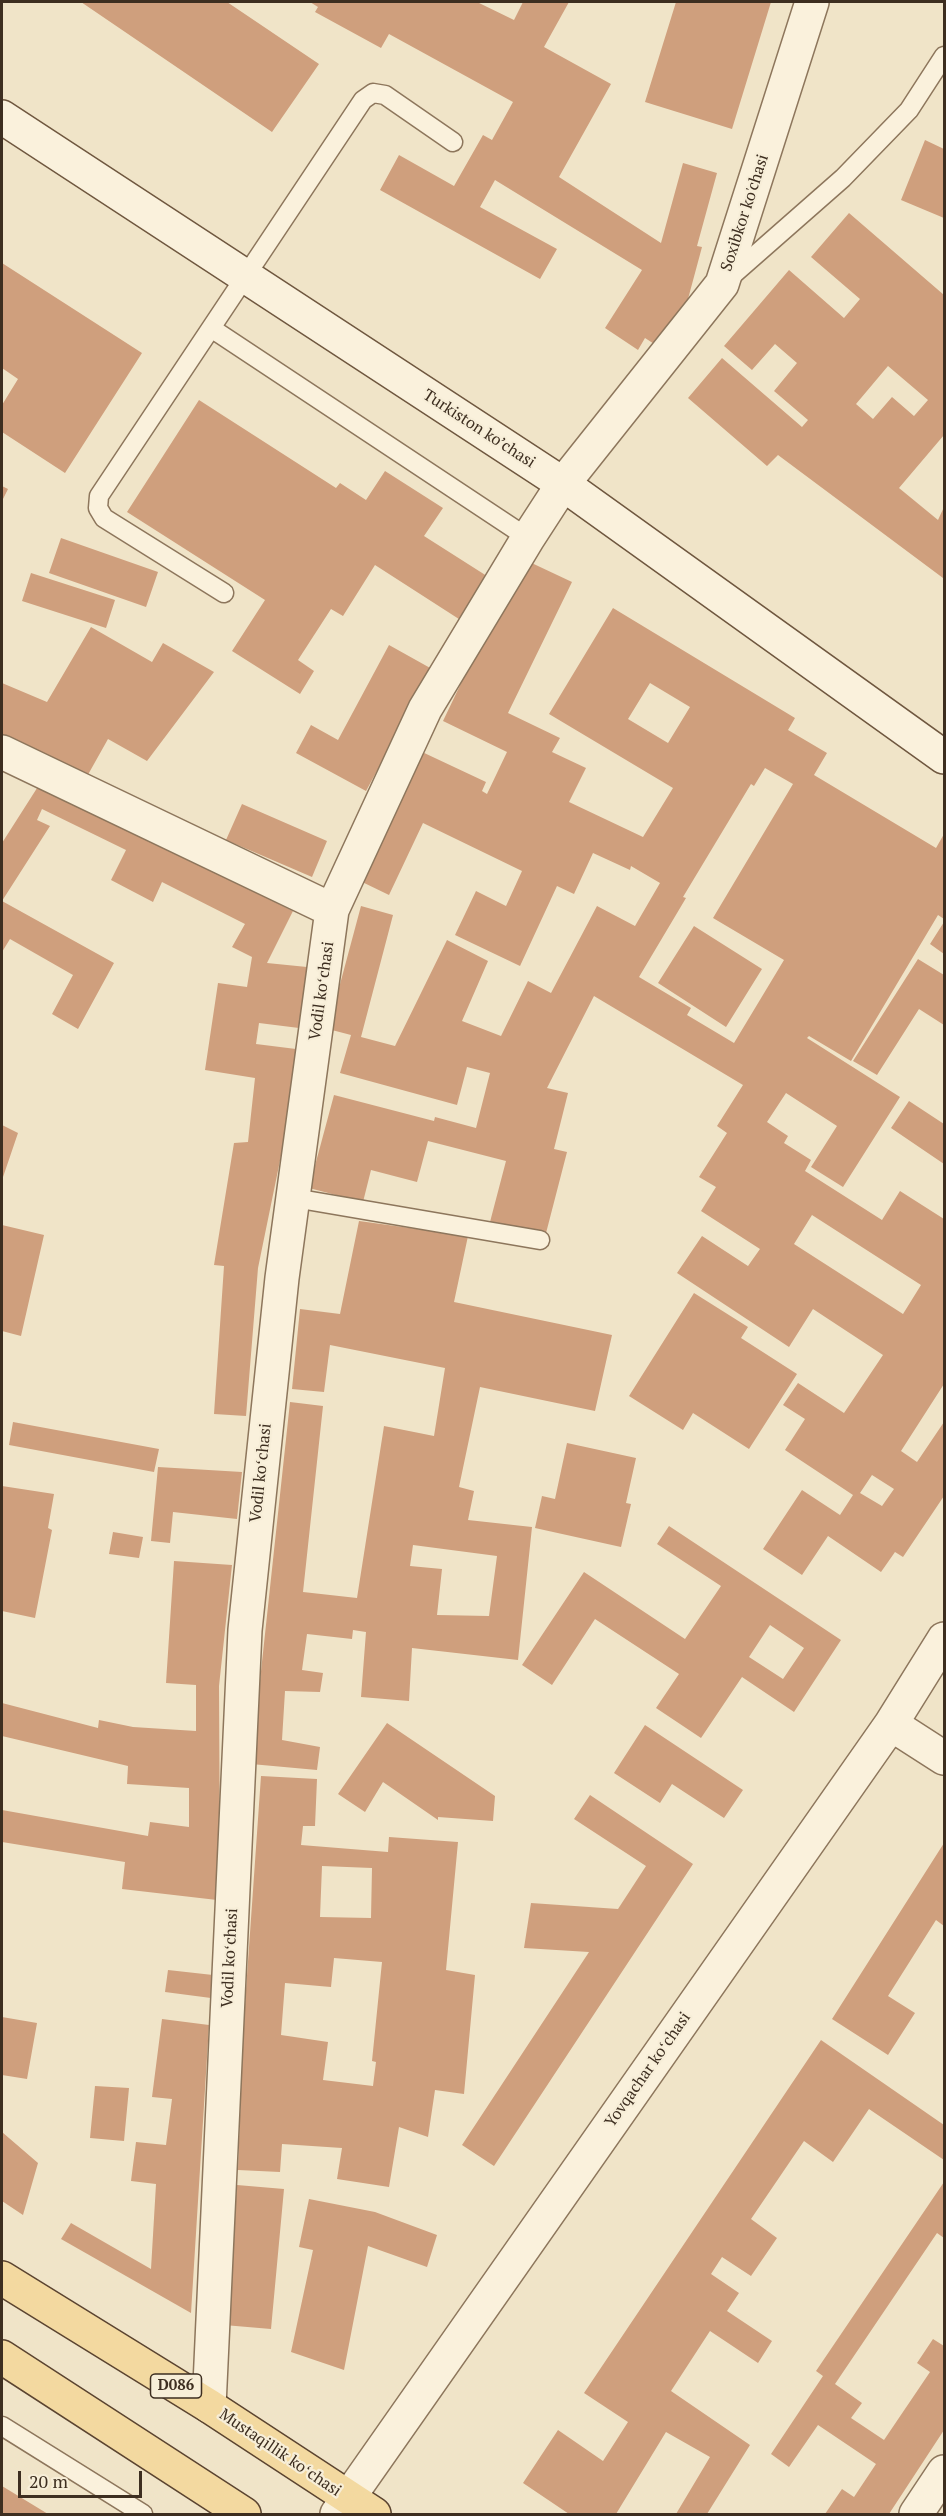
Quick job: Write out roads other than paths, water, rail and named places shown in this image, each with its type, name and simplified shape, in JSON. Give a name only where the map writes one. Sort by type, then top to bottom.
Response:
[{"type":"main road","name":"Mustaqillik koʻchasi","points":[[2,2278],[209,2406],[353,2509]]},
{"type":"main road","points":[[2,2357],[244,2514]]},
{"type":"street","name":"Soxibkor ko'chasi","points":[[528,538],[563,484],[722,284],[812,2]]},
{"type":"street","name":"Turkiston ko’chasi","points":[[2,117],[563,484],[945,757]]},
{"type":"street","name":"Vodil koʻchasi","points":[[209,2406],[245,1630],[282,1278],[333,910],[425,709],[528,538]]},
{"type":"street","points":[[6,764],[333,910]]},
{"type":"street","name":"Yovqachar koʻchasi","points":[[353,2509],[891,1724],[945,1639]]},
{"type":"street","points":[[891,1724],[945,1758]]},
{"type":"street","points":[[916,2514],[945,2472]]},
{"type":"lane","points":[[722,284],[843,178],[909,111],[945,56]]},
{"type":"lane","points":[[224,593],[104,518],[98,508],[99,496],[363,100],[373,93],[385,95],[453,142]]},
{"type":"lane","points":[[211,328],[528,538]]},
{"type":"lane","points":[[294,1198],[540,1240]]},
{"type":"lane","points":[[2,2426],[143,2514]]}]
